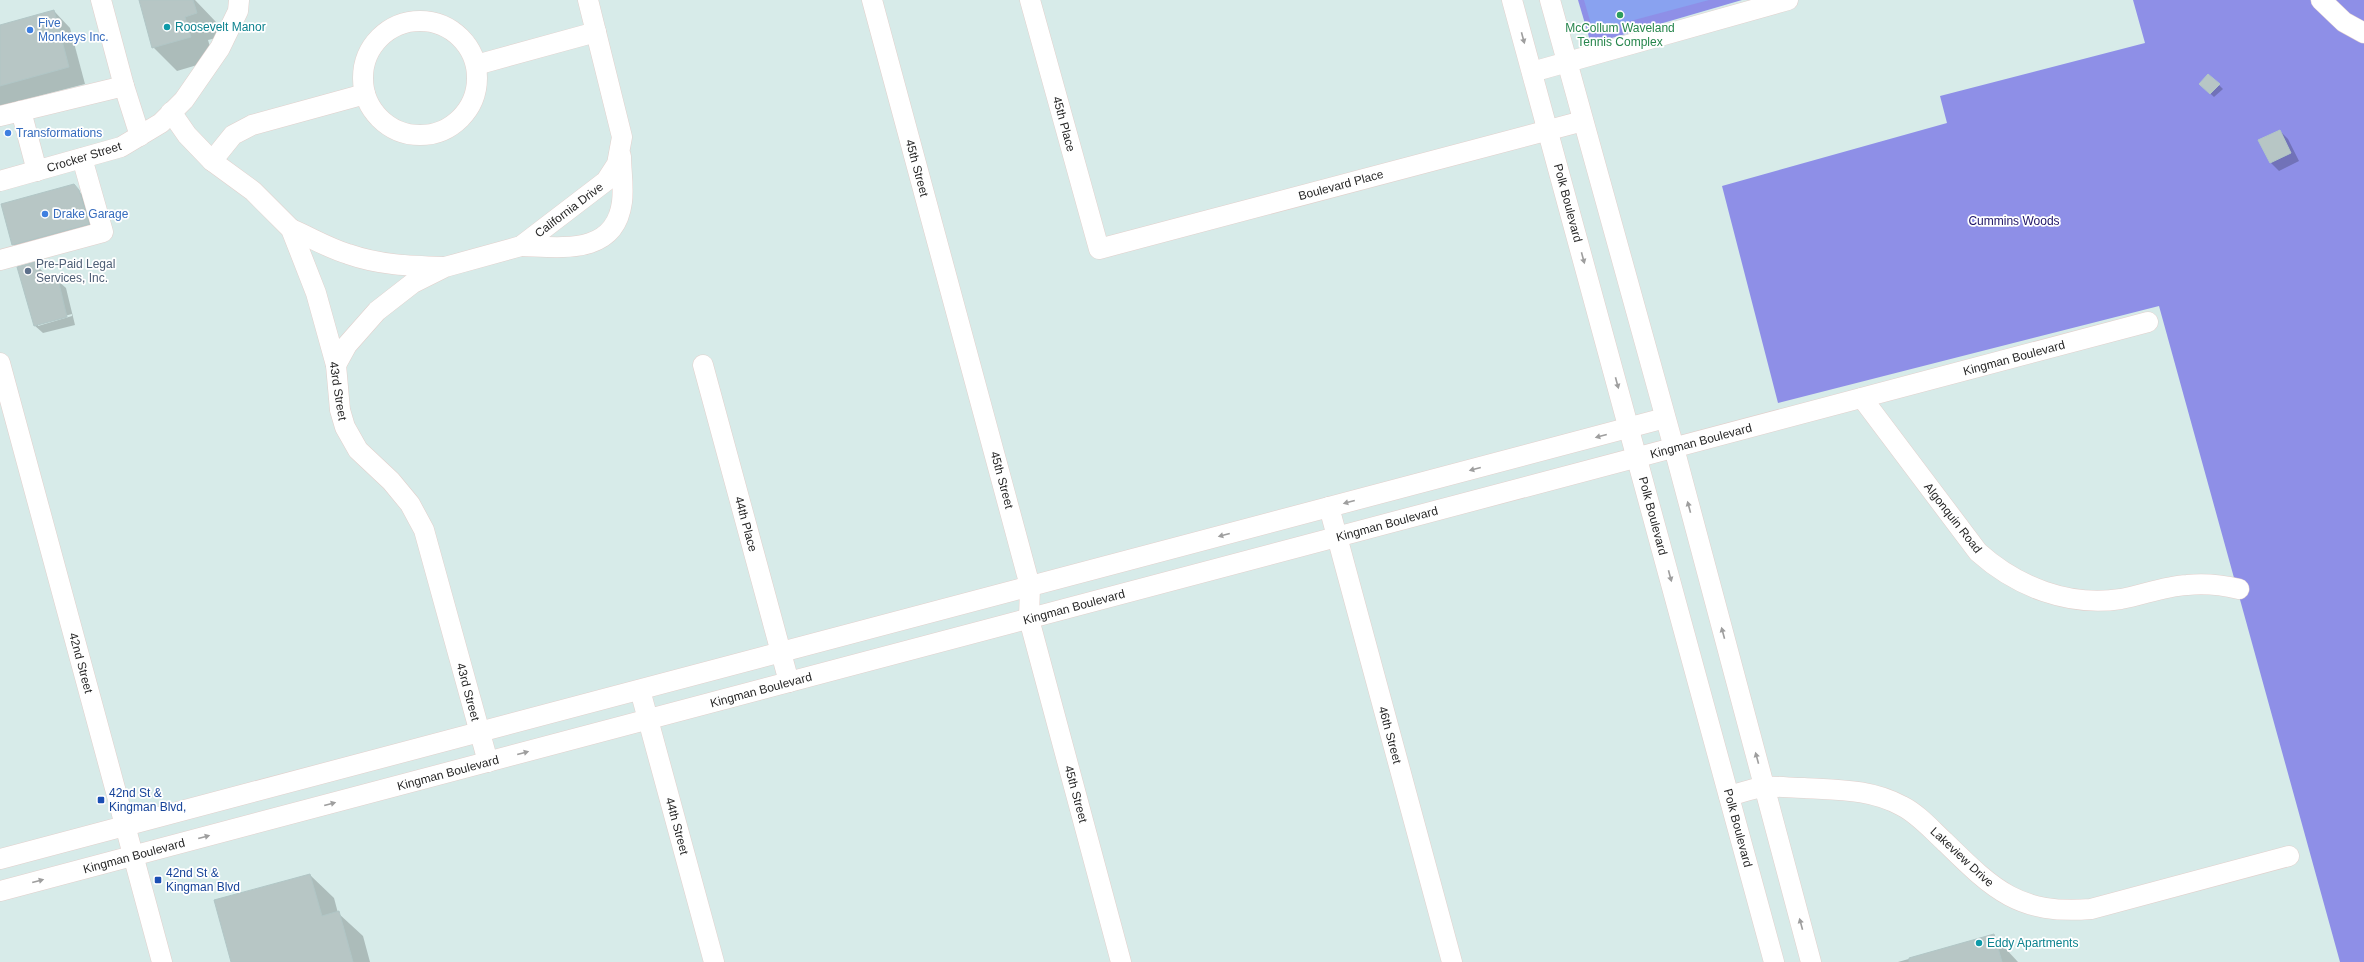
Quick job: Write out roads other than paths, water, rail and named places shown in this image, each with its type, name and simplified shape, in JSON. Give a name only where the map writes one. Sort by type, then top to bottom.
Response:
[{"type":"street","points":[[101,0],[124,86],[140,136]]},
{"type":"street","name":"Crocker Street","points":[[0,181],[121,147],[161,123],[203,75],[220,48],[238,11],[239,0]]},
{"type":"street","name":"California Drive","points":[[336,365],[347,345],[377,311],[413,283],[445,267],[521,246],[606,181],[616,164],[622,137],[588,0]]},
{"type":"street","name":"45th Street","points":[[872,0],[1030,586],[1029,619],[1121,962]]},
{"type":"street","name":"45th Place","points":[[1032,0],[1099,249]]},
{"type":"street","name":"Polk Boulevard","points":[[1512,0],[1638,458],[1774,962]]},
{"type":"street","points":[[1550,0],[1674,448],[1811,962]]},
{"type":"street","points":[[1532,72],[1788,0]]},
{"type":"street","points":[[2321,0],[2344,22],[2364,33]]},
{"type":"street","points":[[412,22],[430,22],[448,28],[463,40],[473,56],[476,65],[476,93],[464,115],[450,127],[434,134],[417,135],[400,131],[385,123],[374,111],[365,94],[363,80],[365,63],[370,52],[380,38],[394,28],[412,22]]},
{"type":"street","points":[[476,65],[596,32]]},
{"type":"street","points":[[0,116],[124,86]]},
{"type":"street","points":[[212,161],[233,135],[252,125],[365,94]]},
{"type":"street","points":[[21,111],[37,171]]},
{"type":"street","name":"43rd Street","points":[[171,112],[187,135],[212,161],[252,191],[291,229],[316,293],[336,365],[340,410],[345,428],[358,450],[391,480],[410,504],[424,530],[488,762]]},
{"type":"street","name":"Boulevard Place","points":[[1099,249],[1583,121]]},
{"type":"street","points":[[521,246],[584,246],[603,237],[616,221],[622,202],[620,150]]},
{"type":"street","points":[[0,260],[103,232],[82,158]]},
{"type":"street","name":"California Drive","points":[[291,229],[347,254],[371,261],[396,266],[445,267]]},
{"type":"street","name":"Kingman Boulevard","points":[[0,891],[2148,322]]},
{"type":"street","name":"42nd Street","points":[[0,363],[162,962]]},
{"type":"street","name":"44th Place","points":[[703,365],[789,682]]},
{"type":"street","name":"Algonquin Road","points":[[1862,398],[1978,552],[1991,564],[2019,582],[2050,594],[2068,598],[2104,601],[2187,585],[2221,585],[2239,588]]},
{"type":"street","points":[[0,859],[1665,418]]},
{"type":"street","name":"46th Street","points":[[1329,508],[1452,962]]},
{"type":"street","name":"44th Street","points":[[640,690],[714,962]]},
{"type":"street","name":"Lakeview Drive","points":[[1729,796],[1764,787],[1857,790],[1881,796],[1903,806],[1923,821],[1985,881],[2012,899],[2038,908],[2064,911],[2091,909],[2289,856]]},
{"type":"place","name":"McCollum Waveland Tennis Complex","points":[[1620,15]]},
{"type":"place","name":"Roosevelt Manor","points":[[167,27]]},
{"type":"place","name":"Five Monkeys Inc.","points":[[30,30]]},
{"type":"place","name":"Transformations","points":[[8,133]]},
{"type":"place","name":"Drake Garage","points":[[45,214]]},
{"type":"place","name":"Pre-Paid Legal Services, Inc.","points":[[28,271]]},
{"type":"place","name":"42nd St & Kingman Blvd,","points":[[101,800]]},
{"type":"place","name":"42nd St & Kingman Blvd","points":[[158,880]]},
{"type":"place","name":"Eddy Apartments","points":[[1979,943]]},
{"type":"park label","name":"Cummins Woods","points":[[2014,221]]}]
